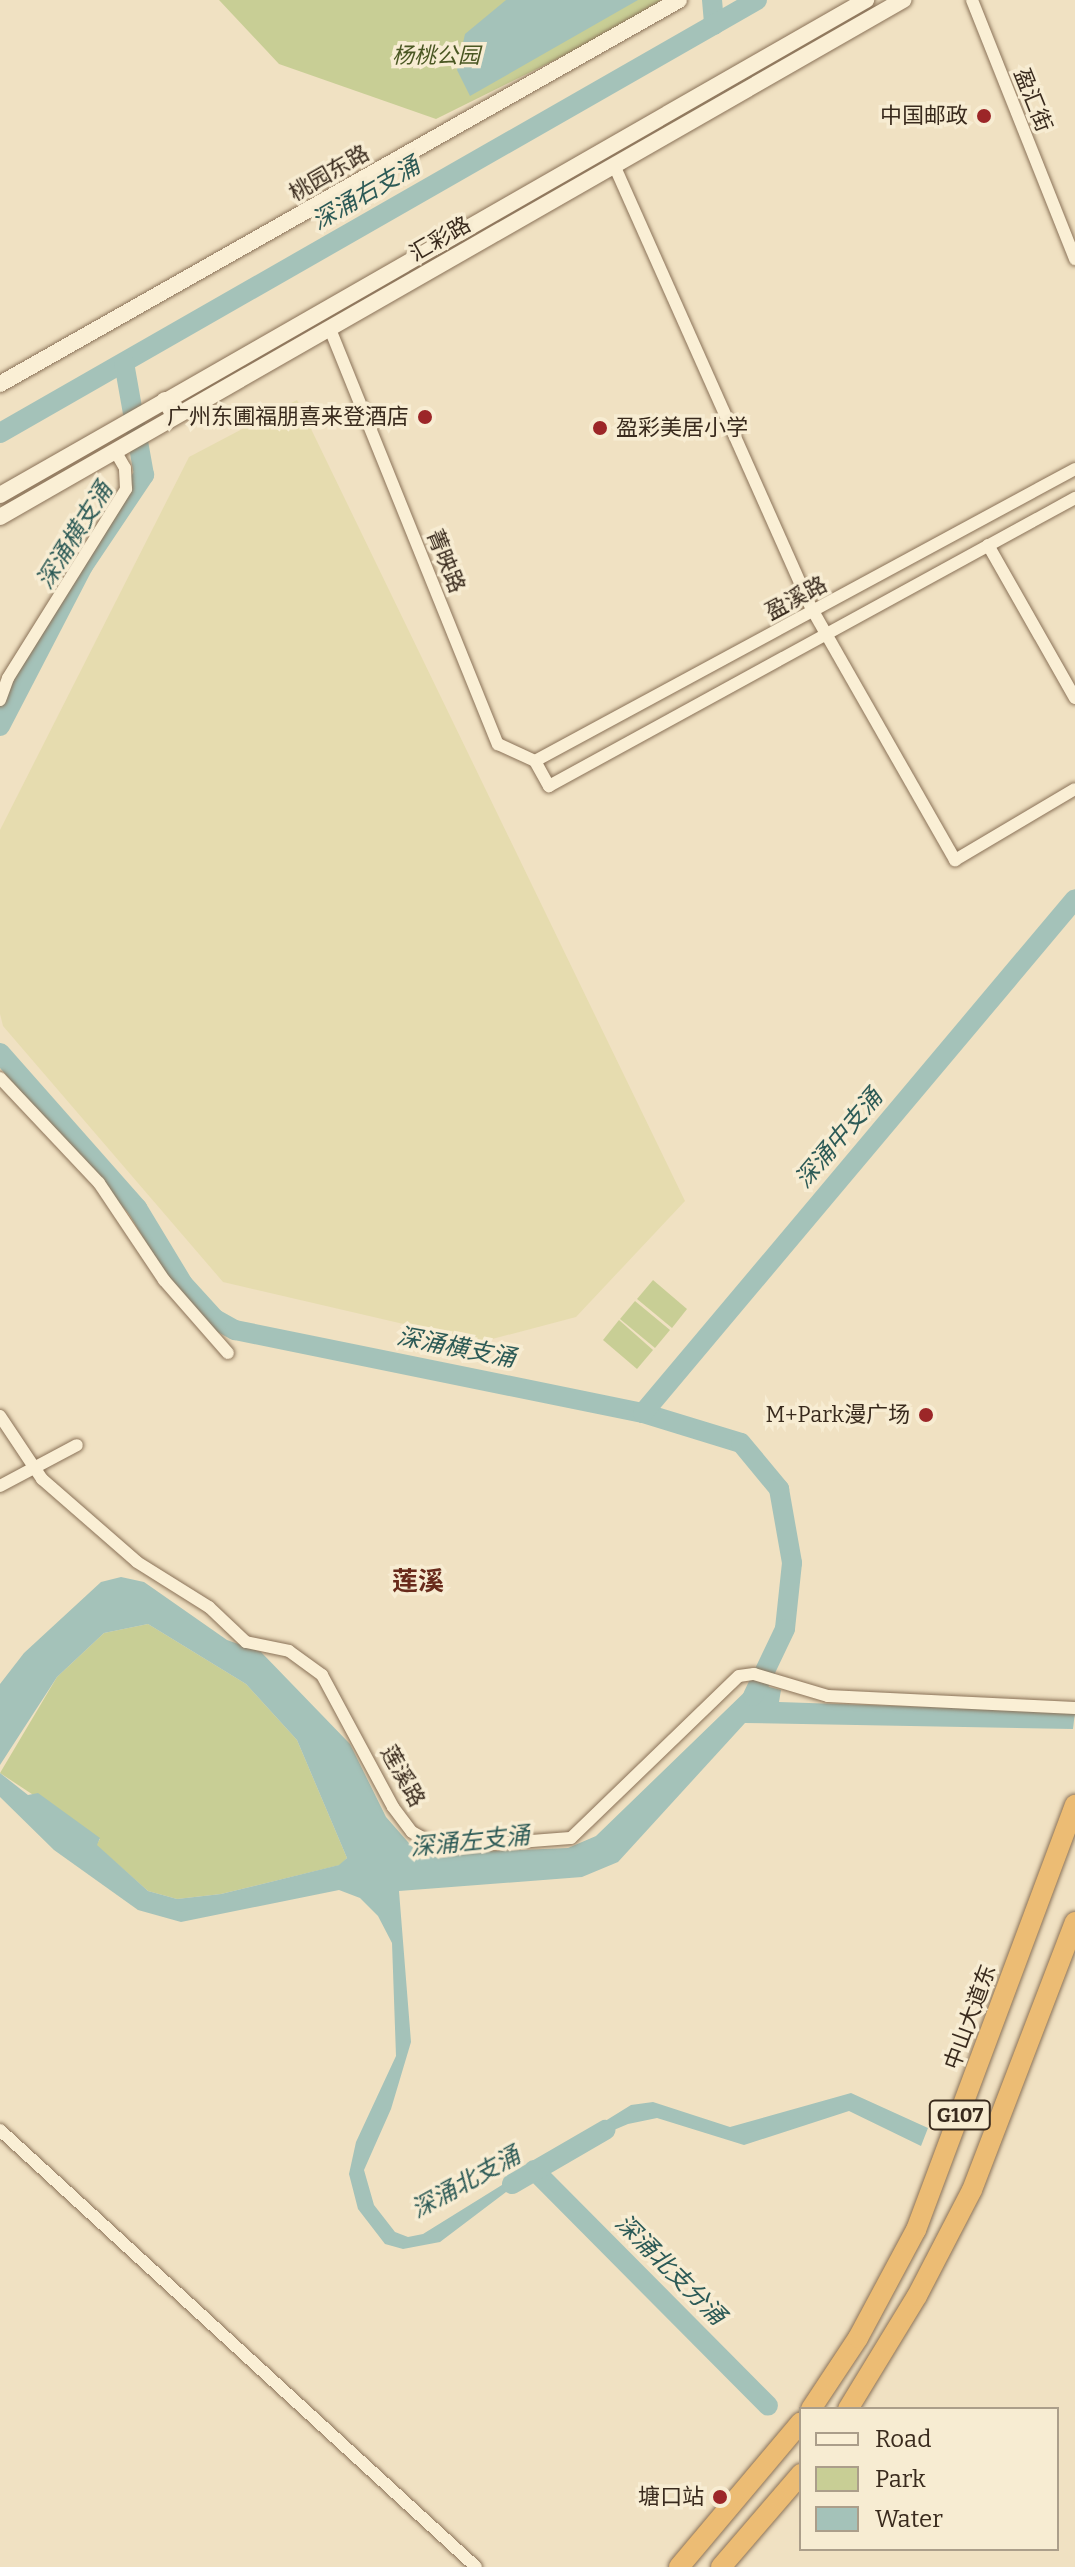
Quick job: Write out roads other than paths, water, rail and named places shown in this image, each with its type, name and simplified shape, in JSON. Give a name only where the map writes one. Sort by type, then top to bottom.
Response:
[{"type":"highway","name":"中山大道东","points":[[812,2407],[858,2338],[916,2230],[1075,1805]]},
{"type":"highway","name":"G107","points":[[849,2407],[911,2306],[972,2190],[1075,1922]]},
{"type":"highway","points":[[679,2567],[799,2424]]},
{"type":"highway","points":[[721,2567],[799,2476]]},
{"type":"street","name":"桃园东路","points":[[0,384],[679,0]]},
{"type":"street","name":"汇彩路","points":[[0,517],[120,448],[191,386],[866,0]]},
{"type":"street","name":"汇彩路","points":[[0,495],[108,434],[167,410],[200,402],[903,0]]},
{"type":"street","name":"盈汇街","points":[[972,0],[1075,259]]},
{"type":"street","points":[[714,86],[723,102]]},
{"type":"street","points":[[686,102],[694,118]]},
{"type":"street","points":[[614,165],[813,611],[955,860],[1075,789]]},
{"type":"street","name":"菁映路","points":[[330,329],[498,744],[535,761]]},
{"type":"street","points":[[191,386],[200,402]]},
{"type":"street","points":[[0,700],[8,678],[126,489],[120,448]]},
{"type":"street","name":"盈溪路","points":[[535,761],[1075,469]]},
{"type":"street","points":[[535,761],[549,786],[1075,498]]},
{"type":"street","points":[[988,545],[1075,698]]},
{"type":"street","points":[[0,1078],[99,1183],[164,1280],[228,1353]]},
{"type":"street","name":"莲溪路","points":[[0,1416],[33,1468],[137,1562],[209,1607],[246,1642],[289,1651],[322,1675],[393,1807],[412,1832],[441,1848],[571,1838],[587,1828],[599,1810],[739,1676],[754,1674],[828,1696],[1075,1708]]},
{"type":"street","points":[[0,1486],[77,1445]]},
{"type":"street","points":[[0,2130],[476,2567]]},
{"type":"water","points":[[506,0],[638,0],[470,96],[457,70],[465,34]]},
{"type":"water","points":[[121,1577],[144,1582],[227,1640],[261,1652],[350,1744],[386,1817],[415,1850],[446,1853],[568,1848],[596,1836],[754,1683],[781,1690],[779,1702],[1075,1712],[1073,1729],[745,1723],[618,1862],[582,1877],[399,1891],[411,2042],[391,2109],[364,2170],[374,2205],[395,2232],[408,2237],[423,2234],[631,2105],[653,2102],[730,2127],[851,2093],[928,2128],[921,2146],[849,2111],[744,2145],[657,2118],[628,2124],[555,2155],[440,2242],[403,2249],[385,2244],[358,2209],[349,2174],[356,2142],[396,2056],[392,1943],[378,1916],[360,1898],[339,1890],[181,1922],[138,1910],[54,1850],[0,1797],[0,1773],[28,1795],[38,1793],[100,1838],[97,1845],[148,1891],[177,1899],[221,1894],[339,1865],[347,1858],[297,1740],[246,1684],[148,1624],[104,1633],[57,1677],[0,1765],[0,1684],[24,1653],[101,1582]]},
{"type":"waterway","points":[[712,0],[714,25]]},
{"type":"waterway","name":"深涌右支涌","points":[[0,433],[757,0]]},
{"type":"waterway","name":"深涌横支涌","points":[[0,726],[83,566],[144,475],[124,363]]},
{"type":"waterway","name":"深涌中支涌","points":[[643,1413],[1075,899]]},
{"type":"waterway","name":"深涌横支涌","points":[[0,1053],[137,1208],[183,1284],[215,1319],[235,1330],[643,1413],[741,1443],[779,1489],[792,1563],[785,1629],[753,1696]]},
{"type":"waterway","name":"深涌北支涌","points":[[512,2184],[605,2130]]},
{"type":"waterway","name":"深涌北支分涌","points":[[534,2170],[768,2406]]},
{"type":"place","name":"中国邮政","points":[[984,116]]},
{"type":"place","name":"广州东圃福朋喜来登酒店","points":[[425,417]]},
{"type":"place","name":"盈彩美居小学","points":[[600,428]]},
{"type":"place","name":"M+Park漫广场","points":[[926,1415]]},
{"type":"place","name":"塘口站","points":[[720,2497]]},
{"type":"district","name":"莲溪","points":[[418,1582]]},
{"type":"park label","name":"杨桃公园","points":[[436,56]]},
{"type":"water label","name":"深涌左支涌","points":[[470,1842]]}]
